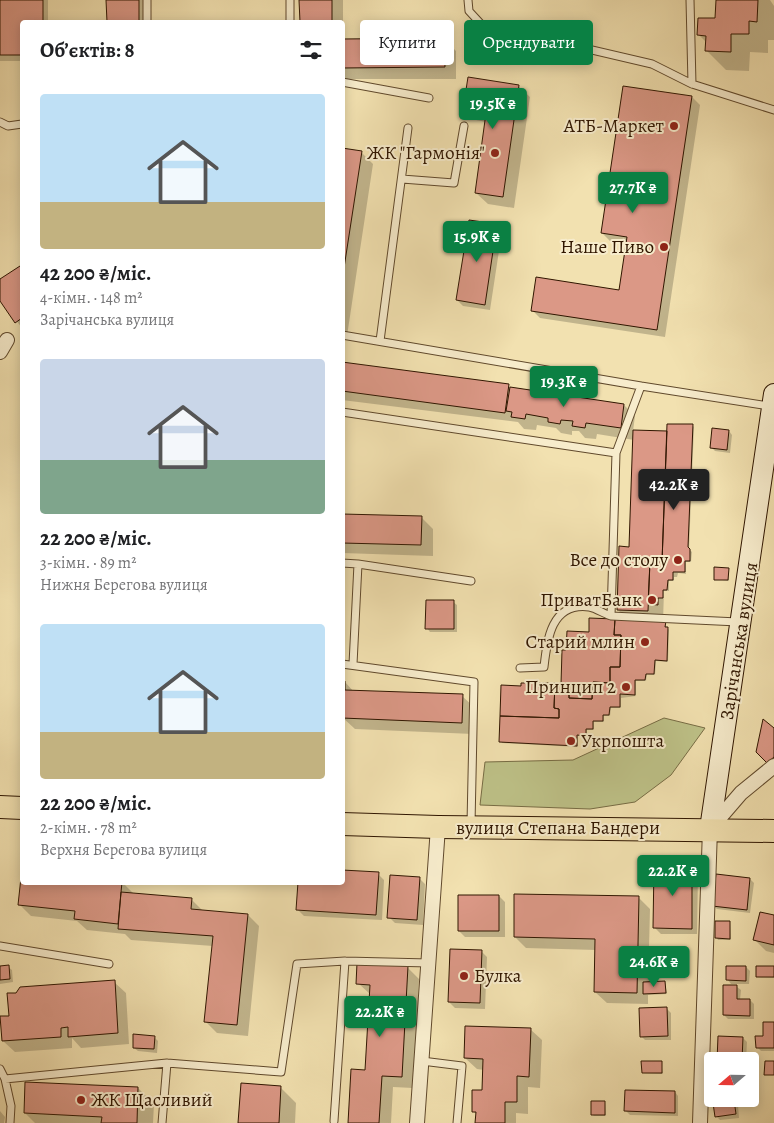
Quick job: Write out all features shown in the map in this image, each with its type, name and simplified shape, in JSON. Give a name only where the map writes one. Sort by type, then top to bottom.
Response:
[{"type":"main road","points":[[0,806],[20,808]]},
{"type":"main road","name":"вулиця Степана Бандери","points":[[345,824],[774,831]]},
{"type":"street","points":[[0,352],[7,340]]},
{"type":"street","name":"Зарічанська вулиця","points":[[710,829],[769,459],[773,400]]},
{"type":"street","points":[[700,1123],[710,829],[741,793],[774,766]]},
{"type":"street","points":[[417,1123],[438,827]]},
{"type":"lane","points":[[147,0],[147,20]]},
{"type":"lane","points":[[290,0],[290,20]]},
{"type":"lane","points":[[468,0],[469,11],[481,24],[652,64],[692,84],[774,110]]},
{"type":"lane","points":[[690,0],[692,84]]},
{"type":"lane","points":[[345,83],[429,98]]},
{"type":"lane","points":[[0,122],[8,126],[20,124]]},
{"type":"lane","points":[[402,179],[454,184],[464,126]]},
{"type":"lane","points":[[380,341],[408,128]]},
{"type":"lane","points":[[345,335],[641,386],[773,400]]},
{"type":"lane","points":[[611,616],[616,453],[641,386]]},
{"type":"lane","points":[[345,412],[616,453]]},
{"type":"lane","points":[[345,563],[470,582]]},
{"type":"lane","points":[[353,664],[358,564]]},
{"type":"lane","points":[[520,668],[544,666],[548,634],[554,621],[566,612],[589,607],[611,616],[742,623]]},
{"type":"lane","points":[[345,664],[474,682],[470,827]]},
{"type":"lane","points":[[0,946],[110,964]]},
{"type":"lane","points":[[6,1079],[167,1064],[281,1072],[297,964],[345,961],[429,963]]},
{"type":"lane","points":[[334,1121],[345,961]]},
{"type":"lane","points":[[422,1061],[462,1066],[457,1123]]},
{"type":"lane","points":[[162,1123],[167,1064]]},
{"type":"lane","points":[[0,1069],[6,1079],[11,1106],[10,1123]]},
{"type":"green space","points":[[664,718],[705,728],[671,775],[635,802],[590,809],[480,805],[485,762],[573,760]]},
{"type":"building","points":[[0,0],[43,0],[43,20],[20,20],[20,55],[0,55]]},
{"type":"building","points":[[106,0],[139,0],[139,20],[107,20]]},
{"type":"building","points":[[299,0],[332,0],[332,20],[300,20]]},
{"type":"building","points":[[716,0],[758,0],[757,22],[749,21],[749,34],[731,34],[731,52],[705,51],[706,36],[697,35],[698,18],[715,18]]},
{"type":"building","points":[[345,39],[360,39],[360,65],[445,65],[445,67],[345,68]]},
{"type":"building","name":"ЖК \"Гармонія\"","points":[[468,77],[519,85],[503,197],[475,193],[486,113],[463,109]]},
{"type":"building","points":[[623,86],[692,96],[657,330],[531,311],[536,277],[619,290],[627,237],[601,233]]},
{"type":"building","points":[[345,148],[362,151],[345,262]]},
{"type":"building","points":[[469,220],[497,224],[485,305],[456,300]]},
{"type":"building","points":[[20,266],[20,319],[15,323],[0,301],[0,279]]},
{"type":"building","points":[[345,362],[509,384],[505,413],[345,391]]},
{"type":"building","points":[[510,387],[624,404],[621,428],[586,423],[585,428],[572,426],[573,421],[561,420],[560,424],[548,422],[548,418],[526,414],[525,419],[511,417],[512,412],[506,411]]},
{"type":"building","points":[[667,424],[693,424],[688,547],[690,549],[690,561],[685,561],[685,572],[673,572],[673,580],[668,580],[667,590],[663,590],[663,598],[658,598],[658,605],[648,604],[650,561],[662,562]]},
{"type":"building","points":[[712,428],[729,430],[727,450],[710,448]]},
{"type":"building","points":[[633,430],[667,431],[662,562],[650,561],[648,611],[617,610],[619,546],[629,547]]},
{"type":"building","points":[[345,514],[422,516],[421,545],[345,543]]},
{"type":"building","points":[[714,567],[729,568],[728,580],[714,580]]},
{"type":"building","points":[[426,600],[454,600],[454,629],[425,629]]},
{"type":"building","points":[[589,618],[615,619],[614,635],[621,635],[620,667],[610,667],[610,683],[593,682],[592,699],[569,698],[569,684],[561,684],[562,650],[566,650],[567,631],[589,632]]},
{"type":"building","points":[[615,619],[666,621],[665,627],[668,627],[667,661],[655,660],[654,674],[646,674],[645,680],[635,680],[635,695],[620,694],[620,707],[610,707],[609,715],[603,715],[603,721],[593,721],[593,729],[586,729],[586,736],[577,735],[577,746],[499,742],[500,716],[559,718],[559,709],[554,708],[555,683],[569,684],[569,698],[592,699],[593,682],[610,683],[610,667],[620,667],[621,635],[614,635]]},
{"type":"building","points":[[521,683],[555,683],[554,708],[559,709],[559,718],[500,716],[501,685],[521,686]]},
{"type":"building","points":[[345,690],[463,694],[462,723],[345,718]]},
{"type":"building","points":[[763,719],[774,728],[774,757],[767,763],[756,752]]},
{"type":"building","points":[[654,866],[692,866],[692,929],[653,928]]},
{"type":"building","points":[[345,870],[379,872],[376,915],[296,910],[298,885],[345,885]]},
{"type":"building","points":[[716,874],[750,878],[747,910],[712,906]]},
{"type":"building","points":[[390,875],[420,877],[417,920],[387,918]]},
{"type":"building","points":[[20,885],[122,885],[118,924],[74,919],[75,911],[18,905]]},
{"type":"building","points":[[121,892],[192,898],[191,909],[248,914],[237,1025],[204,1022],[213,936],[118,929]]},
{"type":"building","points":[[514,894],[639,896],[637,993],[594,992],[595,939],[514,937]]},
{"type":"building","points":[[458,895],[499,895],[499,931],[458,931]]},
{"type":"building","points":[[760,912],[774,915],[774,945],[753,940]]},
{"type":"building","points":[[715,921],[730,921],[730,939],[715,938]]},
{"type":"building","points":[[647,947],[667,947],[667,959],[679,959],[679,969],[647,968]]},
{"type":"building","points":[[450,949],[482,950],[480,1003],[448,1002]]},
{"type":"building","points":[[357,963],[408,966],[402,1077],[382,1076],[379,1123],[348,1123],[351,1069],[365,1070],[370,985],[356,984]]},
{"type":"building","points":[[9,965],[10,979],[0,980],[0,966]]},
{"type":"building","points":[[726,966],[746,966],[746,981],[726,980]]},
{"type":"building","points":[[756,966],[774,966],[774,977],[756,977]]},
{"type":"building","points":[[115,980],[118,1033],[68,1037],[68,1027],[61,1028],[61,1037],[2,1041],[0,1016],[9,1016],[7,993],[16,993],[20,987]]},
{"type":"building","points":[[665,981],[666,993],[643,994],[643,982]]},
{"type":"building","points":[[723,985],[737,985],[737,999],[750,999],[750,1016],[723,1015]]},
{"type":"building","points":[[667,1007],[668,1036],[640,1037],[639,1008]]},
{"type":"building","points":[[763,1022],[774,1022],[774,1048],[756,1048],[755,1036],[763,1036]]},
{"type":"building","points":[[465,1026],[531,1028],[529,1077],[517,1076],[517,1102],[505,1102],[505,1123],[475,1123],[476,1112],[472,1112],[472,1090],[482,1090],[483,1059],[464,1058]]},
{"type":"building","points":[[133,1034],[155,1036],[154,1049],[133,1048]]},
{"type":"building","points":[[718,1036],[743,1037],[742,1052],[717,1052]]},
{"type":"building","points":[[641,1061],[662,1061],[662,1073],[642,1073]]},
{"type":"building","points":[[765,1061],[774,1061],[774,1075],[764,1075]]},
{"type":"building","name":"ЖК Щасливий","points":[[25,1082],[138,1087],[137,1123],[101,1123],[102,1117],[24,1113]]},
{"type":"building","points":[[241,1083],[281,1086],[279,1123],[238,1123]]},
{"type":"building","points":[[625,1090],[675,1091],[675,1113],[624,1111]]},
{"type":"building","points":[[591,1101],[605,1101],[605,1115],[591,1115]]},
{"type":"building","points":[[714,1108],[735,1108],[736,1114],[715,1117]]},
{"type":"place","name":"АТБ-Маркет","points":[[674,126]]},
{"type":"place","name":"ЖК \"Гармонія\"","points":[[495,153]]},
{"type":"place","name":"Наше Пиво","points":[[664,247]]},
{"type":"place","name":"Все до столу","points":[[678,560]]},
{"type":"place","name":"ПриватБанк","points":[[652,600]]},
{"type":"place","name":"Старий млин","points":[[645,642]]},
{"type":"place","name":"Принцип 2","points":[[626,687]]},
{"type":"place","name":"Укрпошта","points":[[571,741]]},
{"type":"place","name":"Булка","points":[[464,976]]},
{"type":"place","name":"ЖК Щасливий","points":[[81,1100]]}]
